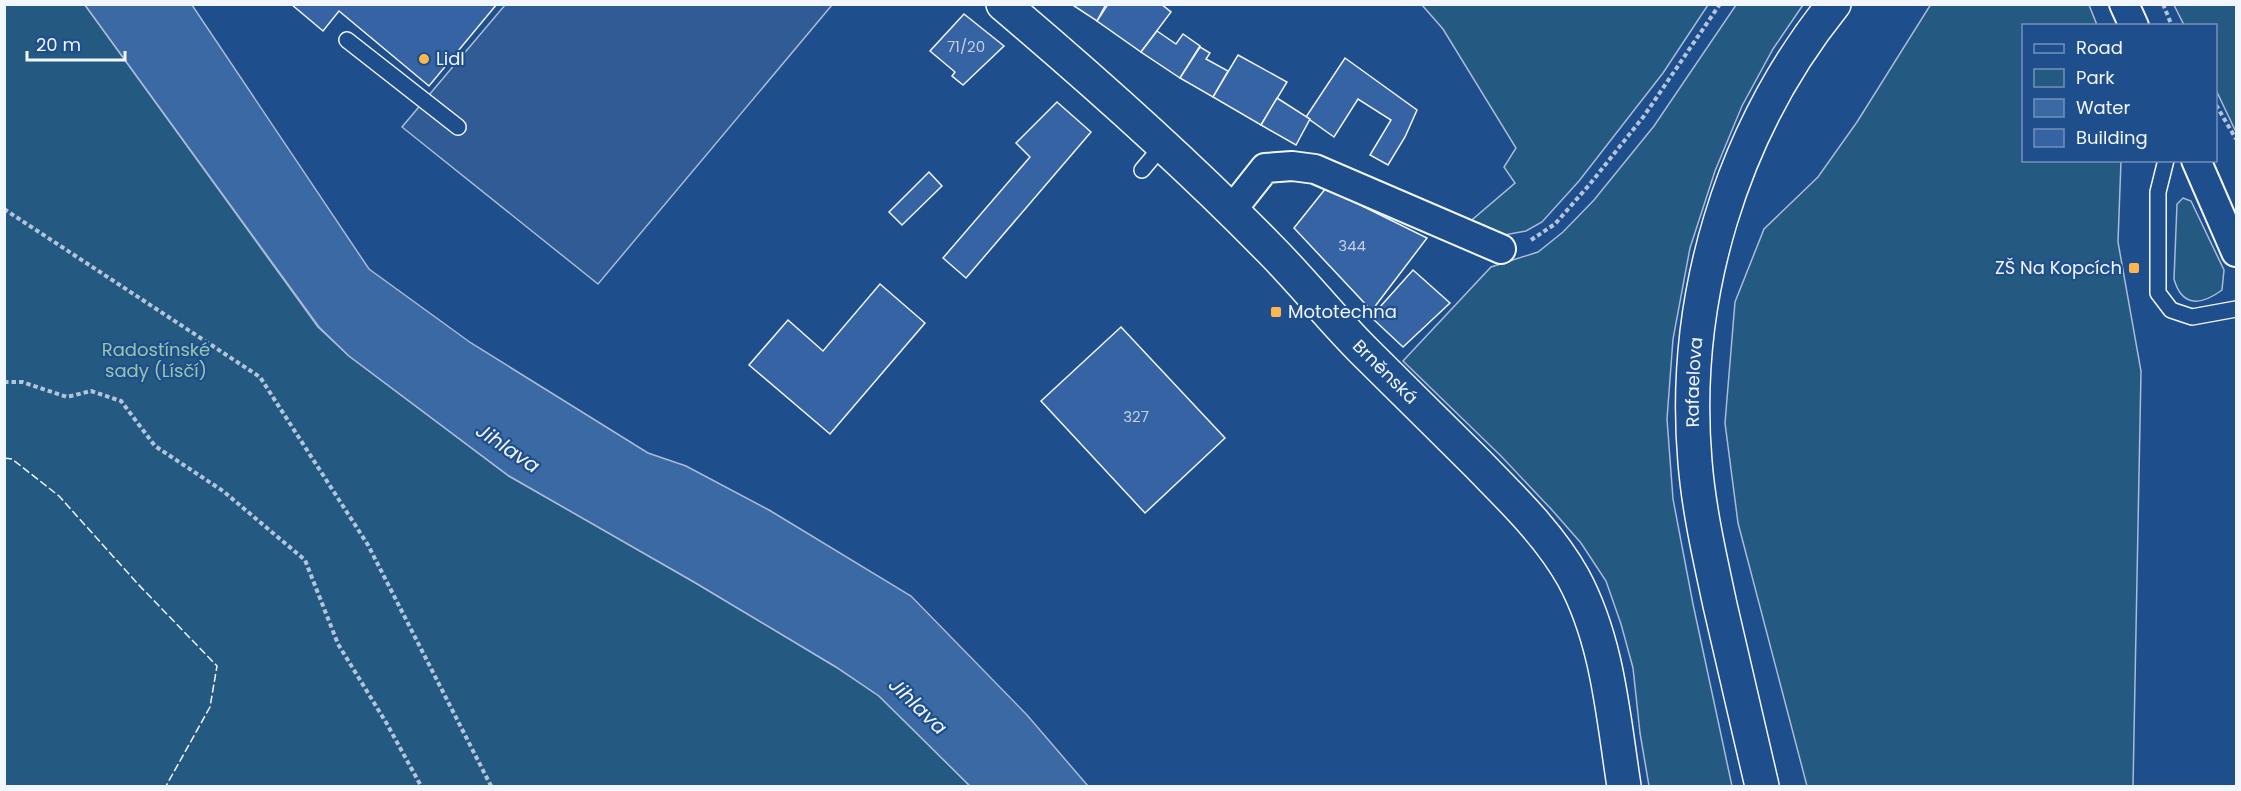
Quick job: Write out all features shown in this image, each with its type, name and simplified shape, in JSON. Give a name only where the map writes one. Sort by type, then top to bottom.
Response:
[{"type":"street","name":"Brněnská","points":[[1003,4],[1100,86],[1270,248],[1363,350],[1500,486],[1529,518],[1561,560],[1586,603],[1605,668],[1624,786]]},
{"type":"street","name":"Rafaelova","points":[[1762,786],[1713,574],[1698,493],[1692,426],[1696,334],[1712,250],[1723,210],[1744,153],[1785,76],[1805,43],[1834,4]]},
{"type":"street","points":[[2124,4],[2133,24]]},
{"type":"street","points":[[2197,162],[2236,252]]},
{"type":"street","points":[[1231,211],[1265,168],[1292,166],[1315,169],[1501,249]]},
{"type":"lane","points":[[347,40],[458,127]]},
{"type":"lane","points":[[1142,170],[1163,145]]},
{"type":"lane","points":[[2166,162],[2158,192],[2158,293],[2171,310],[2192,317],[2236,309]]},
{"type":"path","points":[[1501,249],[1525,243],[1541,234],[1570,208],[1644,116],[1720,4]]},
{"type":"path","points":[[2163,4],[2171,24]]},
{"type":"path","points":[[2217,107],[2236,139]]},
{"type":"path","points":[[4,209],[260,377],[368,544],[491,786]]},
{"type":"path","points":[[4,382],[22,382],[67,397],[91,391],[121,401],[154,446],[223,491],[305,560],[338,644],[387,724],[420,786]]},
{"type":"green space","name":"Radostínské sady (Lísčí)","points":[[5,4],[85,5],[318,327],[349,356],[509,476],[694,582],[836,667],[879,696],[970,786],[5,786]]},
{"type":"green space","points":[[1931,4],[2089,5],[2097,24],[2022,24],[2022,162],[2121,162],[2118,242],[2141,371],[2133,786],[1807,786],[1738,523],[1725,423],[1735,302],[1764,229],[1818,177],[1857,122]]},
{"type":"green space","points":[[1422,5],[1708,5],[1663,73],[1579,181],[1542,222],[1526,231],[1499,236],[1466,225],[1515,183],[1504,167],[1516,148],[1443,29]]},
{"type":"green space","points":[[1736,5],[1803,5],[1773,49],[1742,106],[1715,171],[1690,248],[1673,339],[1667,419],[1673,499],[1732,786],[1649,786],[1633,668],[1606,581],[1581,543],[1552,510],[1501,456],[1403,361],[1491,267],[1538,252],[1563,232],[1594,200],[1654,126]]},
{"type":"green space","points":[[2174,5],[2236,5],[2236,132],[2217,92],[2217,24],[2184,24]]},
{"type":"green space","points":[[2183,198],[2191,201],[2224,270],[2222,290],[2200,301],[2187,299],[2182,295],[2174,279],[2177,204]]},
{"type":"shaded area","points":[[505,5],[832,5],[598,284],[402,127]]},
{"type":"water","name":"Jihlava","points":[[85,5],[192,5],[369,269],[471,343],[648,453],[686,466],[769,510],[911,596],[1027,715],[1088,786],[970,786],[879,696],[836,667],[694,582],[509,476],[349,356],[319,327]]},
{"type":"building","name":"Lidl","points":[[291,4],[497,4],[429,86],[339,11],[323,31]]},
{"type":"building","points":[[1071,4],[1106,4],[1097,21]]},
{"type":"building","points":[[1108,4],[1161,4],[1171,12],[1141,52],[1097,21]]},
{"type":"building","points":[[964,14],[1004,46],[963,85],[952,76],[955,72],[930,51]]},
{"type":"building","points":[[1157,31],[1176,44],[1183,34],[1200,46],[1180,78],[1141,52]]},
{"type":"building","points":[[1200,47],[1210,53],[1206,59],[1228,71],[1213,97],[1180,78]]},
{"type":"building","points":[[1238,55],[1287,82],[1261,125],[1213,97]]},
{"type":"building","points":[[1345,58],[1417,110],[1405,137],[1388,165],[1370,155],[1391,120],[1358,99],[1334,137],[1306,117]]},
{"type":"building","points":[[1277,98],[1310,119],[1296,145],[1261,125]]},
{"type":"building","points":[[1057,102],[1091,132],[966,278],[943,258],[1030,157],[1016,143]]},
{"type":"building","points":[[929,172],[942,186],[902,225],[889,212]]},
{"type":"building","points":[[1326,188],[1427,238],[1370,313],[1371,310],[1294,228]]},
{"type":"building","points":[[1413,270],[1450,303],[1403,347],[1371,317]]},
{"type":"building","points":[[880,284],[925,323],[830,434],[749,365],[788,320],[823,351]]},
{"type":"building","points":[[1121,327],[1225,438],[1145,513],[1041,401]]},
{"type":"fence","points":[[4,458],[12,459],[59,496],[137,583],[217,666],[210,707],[166,786]]},
{"type":"place","name":"Lidl","points":[[424,59]]},
{"type":"place","name":"ZŠ Na Kopcích","points":[[2134,268]]},
{"type":"place","name":"Mototechna","points":[[1276,312]]}]
